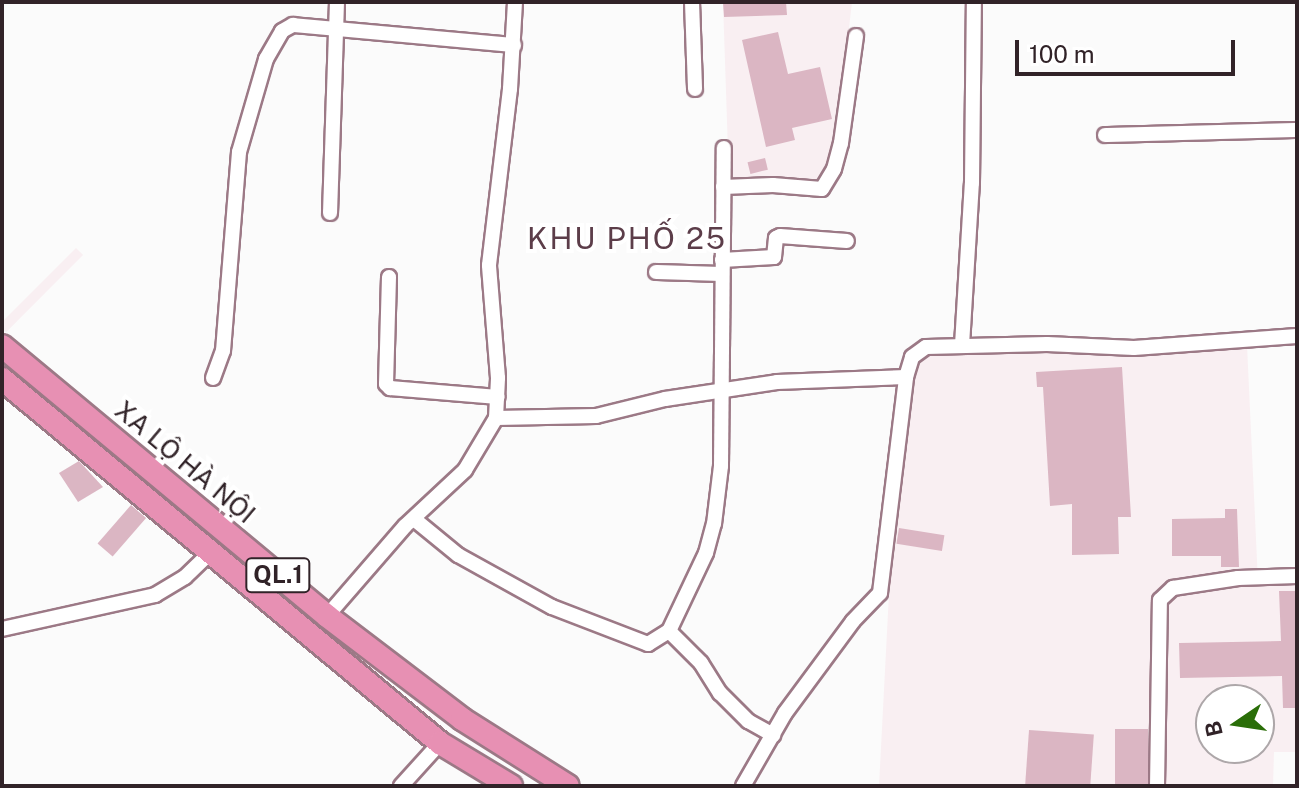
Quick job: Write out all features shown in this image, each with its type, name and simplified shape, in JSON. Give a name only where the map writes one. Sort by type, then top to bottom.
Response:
[{"type":"highway","name":"XA LỘ HÀ NỘI","points":[[2,346],[327,616],[462,719],[568,786]]},
{"type":"highway","name":"XA LỘ HÀ NỘI","points":[[2,379],[440,743],[511,786]]},
{"type":"street","points":[[330,213],[337,2]]},
{"type":"street","points":[[327,616],[414,519],[465,470],[496,418],[498,397],[489,265],[514,45],[515,2]]},
{"type":"street","points":[[692,2],[695,89]]},
{"type":"street","points":[[962,345],[972,183],[974,2]]},
{"type":"street","points":[[213,378],[223,351],[239,152],[266,59],[275,40],[293,25],[514,45]]},
{"type":"street","points":[[723,187],[773,185],[822,189],[834,169],[841,143],[856,36]]},
{"type":"street","points":[[1105,135],[1297,130]]},
{"type":"street","points":[[414,519],[458,555],[552,607],[648,644],[669,631],[702,563],[714,524],[721,466],[724,148]]},
{"type":"street","points":[[656,272],[722,267],[774,257],[776,238],[780,236],[847,241]]},
{"type":"street","points":[[389,277],[386,384],[390,388],[498,397]]},
{"type":"street","points":[[743,786],[785,713],[853,621],[880,593],[906,377],[918,351],[926,347],[962,345],[1134,348],[1297,336]]},
{"type":"street","points":[[496,418],[596,416],[665,399],[777,382],[906,377]]},
{"type":"street","points":[[2,629],[155,595],[185,577],[211,552]]},
{"type":"street","points":[[1157,786],[1160,600],[1173,588],[1238,578],[1297,576]]},
{"type":"street","points":[[669,631],[701,663],[720,693],[748,721],[773,735]]},
{"type":"street","points":[[401,786],[440,743]]},
{"type":"shaded area","points":[[723,2],[852,2],[836,139],[829,168],[819,184],[729,181]]},
{"type":"shaded area","points":[[76,248],[83,255],[6,332],[2,322]]},
{"type":"shaded area","points":[[1247,345],[1258,582],[1297,581],[1297,752],[1275,752],[1275,684],[1195,684],[1195,764],[1274,764],[1273,786],[879,786],[890,574],[902,436],[917,360],[928,352]]},
{"type":"building","points":[[723,2],[786,2],[787,15],[724,17]]},
{"type":"building","points":[[778,32],[788,74],[820,67],[832,119],[792,128],[795,140],[766,147],[742,40]]},
{"type":"building","points":[[765,158],[768,170],[750,174],[748,162]]},
{"type":"building","points":[[1122,367],[1131,517],[1118,517],[1119,554],[1072,555],[1072,504],[1050,506],[1043,387],[1037,387],[1036,372]]},
{"type":"building","points":[[79,461],[103,487],[78,502],[59,473]]},
{"type":"building","points":[[131,505],[146,518],[113,557],[98,543]]},
{"type":"building","points":[[1225,509],[1237,509],[1239,567],[1221,567],[1221,556],[1172,556],[1172,519],[1225,518]]},
{"type":"building","points":[[899,528],[944,535],[942,551],[896,544]]},
{"type":"building","points":[[1279,591],[1297,591],[1297,708],[1283,708],[1282,676],[1180,678],[1179,643],[1281,641]]},
{"type":"building","points":[[1115,729],[1148,729],[1148,786],[1115,786]]},
{"type":"building","points":[[1029,730],[1094,735],[1090,786],[1025,786]]},
{"type":"district","name":"KHU PHỐ 25","points":[[627,238]]}]
